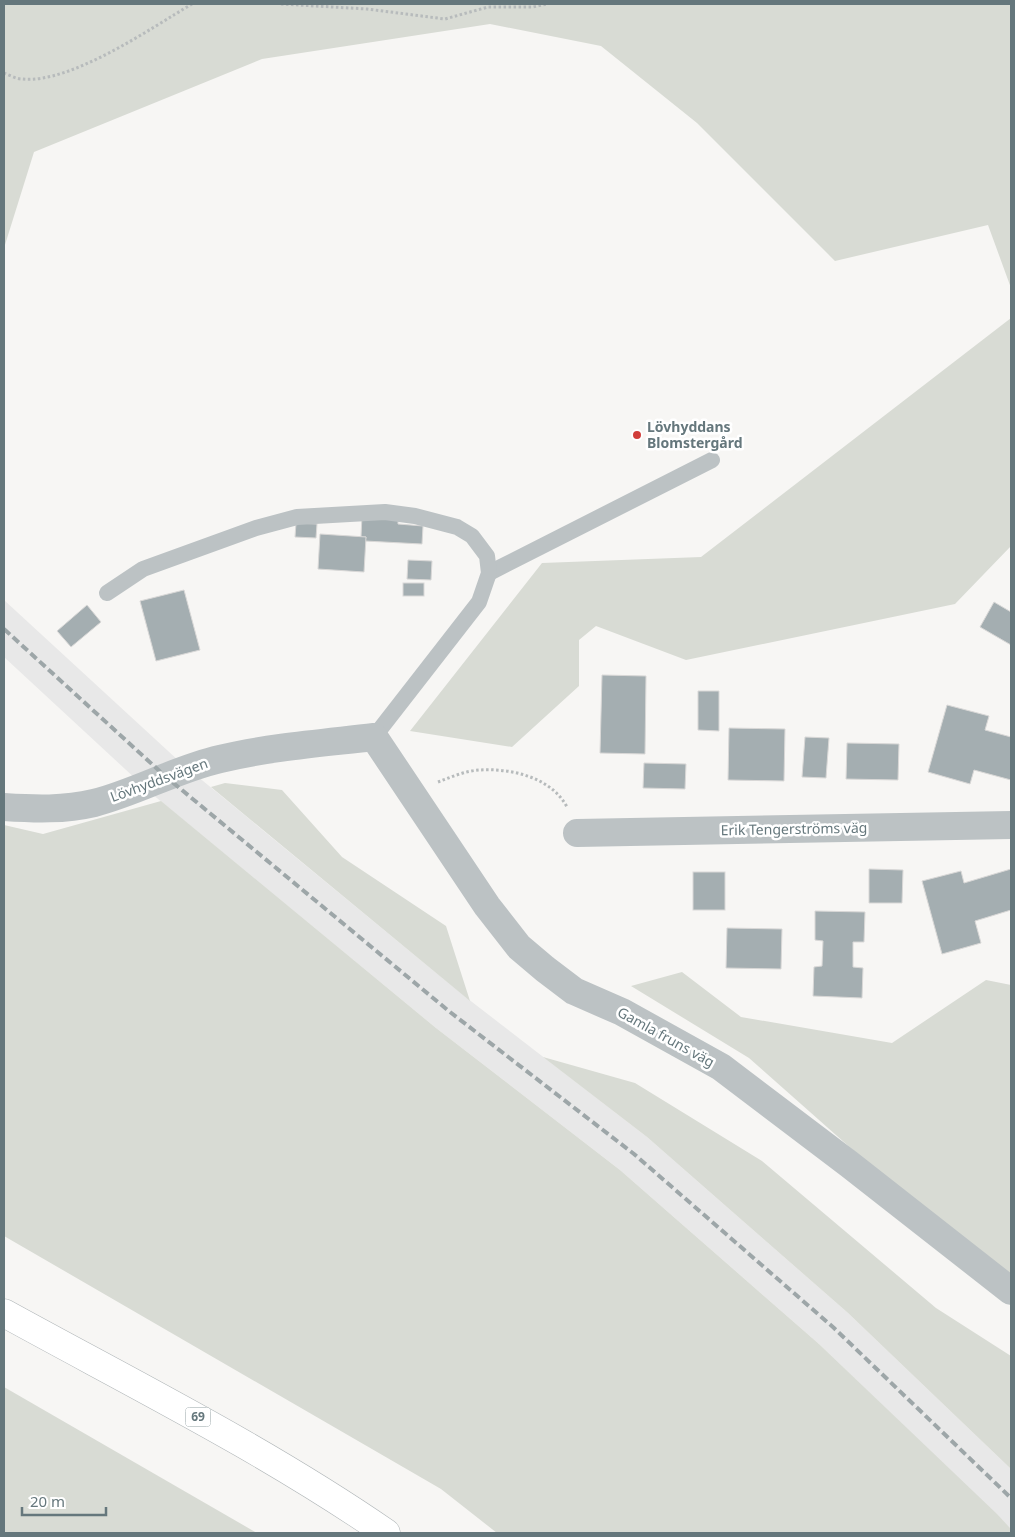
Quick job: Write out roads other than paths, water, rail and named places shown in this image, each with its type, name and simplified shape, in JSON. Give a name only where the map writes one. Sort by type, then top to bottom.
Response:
[{"type":"main road","name":"69","points":[[4,1313],[218,1428],[325,1491],[386,1533]]},
{"type":"street","name":"Gamla fruns väg","points":[[374,737],[487,906],[519,947],[574,991],[622,1012],[721,1067],[1011,1291]]},
{"type":"street","name":"Lövhyddsvägen","points":[[4,807],[46,810],[93,803],[181,770],[220,758],[374,737]]},
{"type":"street","name":"Erik Tengerströms väg","points":[[577,833],[1011,825]]},
{"type":"lane","points":[[489,573],[712,460]]},
{"type":"lane","points":[[107,593],[143,569],[256,528],[297,517],[361,512],[415,516],[457,527],[472,536],[487,556],[489,573],[479,602],[374,737]]},
{"type":"railway","points":[[4,629],[165,776],[450,1012],[634,1154],[834,1328],[1011,1498]]},
{"type":"place","name":"Lövhyddans Blomstergård","points":[[637,435]]}]
